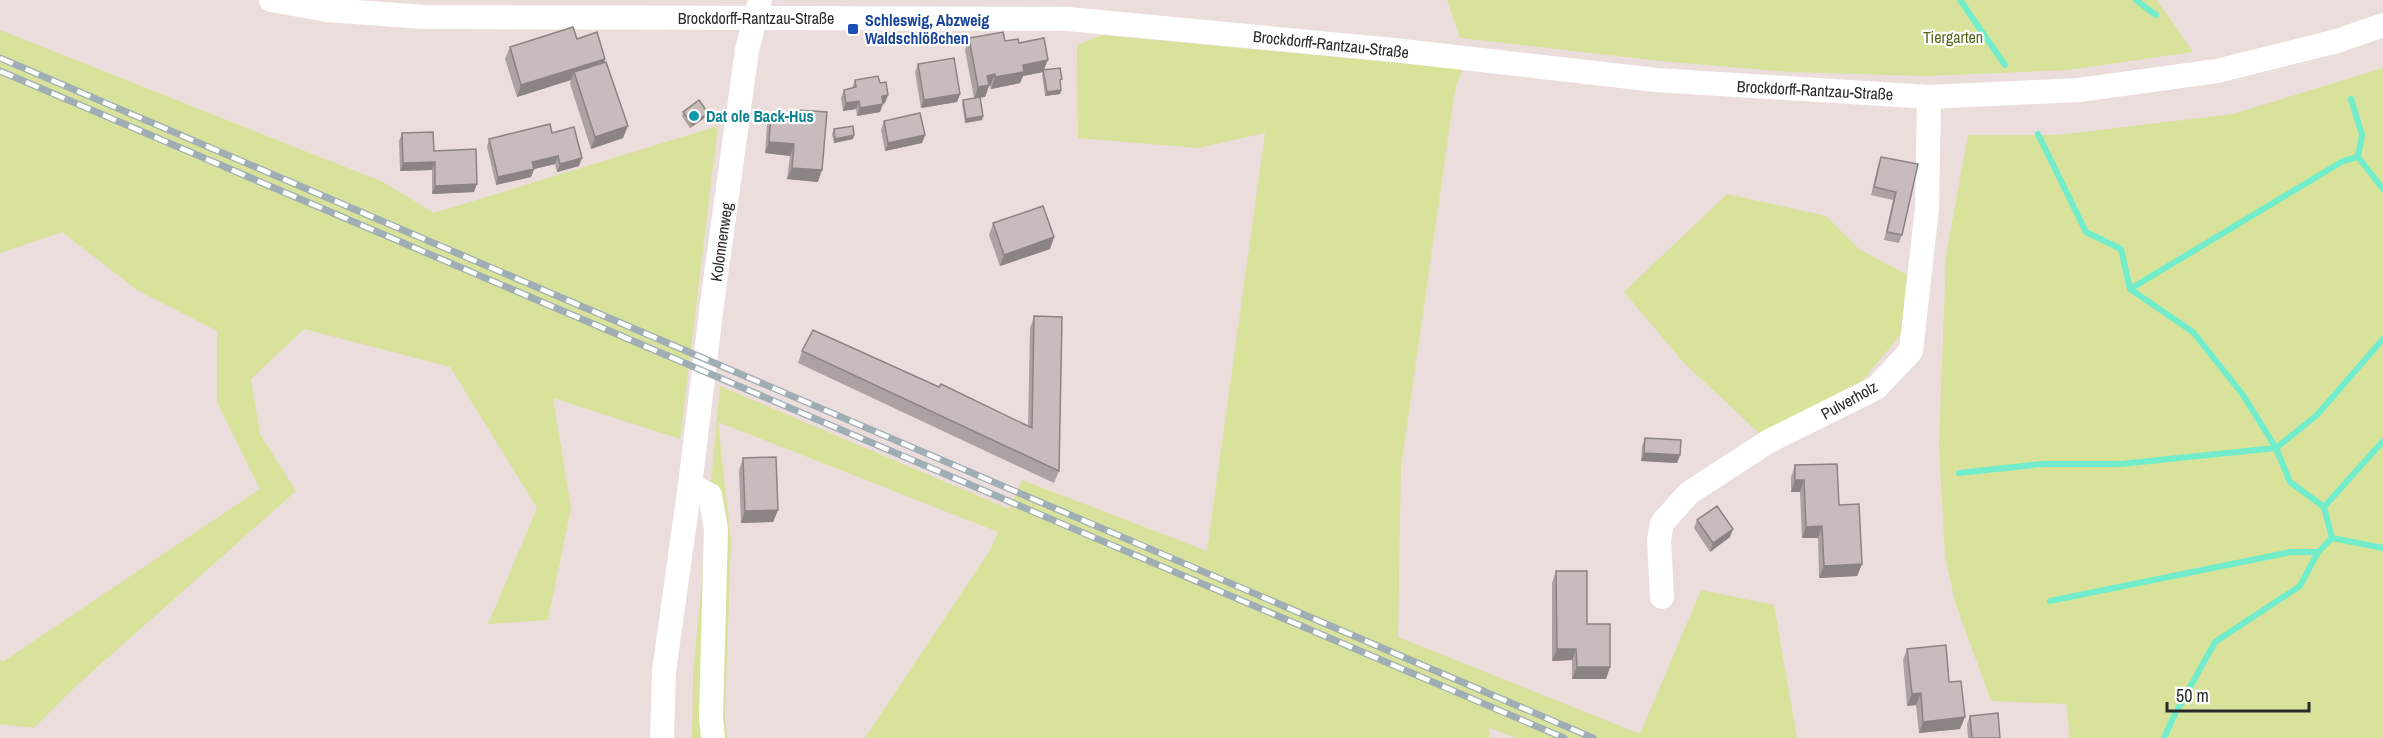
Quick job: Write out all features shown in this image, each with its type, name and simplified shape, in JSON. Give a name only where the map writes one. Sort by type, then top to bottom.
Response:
[{"type":"street","name":"Brockdorff-Rantzau-Straße","points":[[271,0],[327,10],[425,17],[758,9],[1068,19],[1394,50],[1656,80],[1929,97],[2079,90],[2217,71],[2337,41],[2383,25]]},
{"type":"street","name":"Kolonnenweg","points":[[662,738],[664,671],[747,50],[758,9]]},
{"type":"street","name":"Pulverholz","points":[[1662,597],[1659,540],[1662,523],[1689,493],[1768,441],[1876,388],[1911,351],[1926,209],[1929,97]]},
{"type":"street","points":[[690,485],[710,495],[716,529],[711,717],[713,738]]},
{"type":"green space","name":"Tiergarten","points":[[1447,0],[2157,0],[2193,52],[2068,70],[1924,76],[1790,72],[1660,61],[1460,38]]},
{"type":"green space","points":[[0,30],[383,182],[434,213],[718,126],[680,439],[553,398],[571,508],[548,620],[488,624],[537,508],[450,367],[304,329],[251,379],[260,434],[296,491],[77,685],[34,728],[0,724],[0,660],[4,661],[260,489],[217,402],[217,331],[137,290],[62,232],[0,253]]},
{"type":"green space","points":[[1102,35],[1463,69],[1455,89],[1401,467],[1398,637],[1640,734],[1701,590],[1774,605],[1797,738],[1516,738],[1490,728],[1489,738],[865,738],[990,550],[998,532],[718,422],[731,541],[725,715],[727,738],[692,738],[693,674],[720,386],[1009,509],[1022,480],[1207,551],[1265,133],[1198,148],[1078,138],[1077,45]]},
{"type":"green space","points":[[2383,68],[2383,738],[2070,738],[2066,704],[1991,701],[1955,602],[1945,556],[1939,445],[1946,255],[1968,135],[2057,135],[2233,114]]},
{"type":"green space","points":[[1727,194],[1826,216],[1859,249],[1907,275],[1901,334],[1862,381],[1759,433],[1683,362],[1624,292]]},
{"type":"building","points":[[573,27],[577,39],[597,32],[605,59],[521,85],[510,47]]},
{"type":"building","points":[[1003,32],[1005,41],[1018,39],[1019,43],[1044,38],[1048,60],[1023,65],[1024,72],[995,77],[995,74],[987,76],[989,85],[978,87],[969,38]]},
{"type":"building","points":[[954,58],[960,94],[924,100],[918,64]]},
{"type":"building","points":[[606,62],[628,126],[595,137],[574,72]]},
{"type":"building","points":[[1060,68],[1061,90],[1047,92],[1043,70]]},
{"type":"building","points":[[878,76],[880,83],[886,82],[888,95],[882,96],[883,104],[860,108],[859,101],[846,103],[844,90],[856,87],[855,80]]},
{"type":"building","points":[[980,97],[983,116],[966,119],[963,100]]},
{"type":"building","name":"Dat ole Back-Hus","points":[[699,100],[708,113],[692,124],[683,112]]},
{"type":"building","points":[[797,110],[827,112],[822,170],[792,168],[794,144],[769,142],[771,113],[796,116]]},
{"type":"building","points":[[920,113],[925,135],[888,143],[884,121]]},
{"type":"building","points":[[550,124],[552,133],[574,127],[582,158],[560,164],[558,156],[532,162],[534,169],[498,177],[489,139]]},
{"type":"building","points":[[853,126],[854,135],[835,139],[834,129]]},
{"type":"building","points":[[433,132],[434,151],[476,149],[477,184],[435,186],[435,162],[403,163],[402,133]]},
{"type":"building","points":[[1881,157],[1918,164],[1902,235],[1887,232],[1896,192],[1874,187]]},
{"type":"building","points":[[1043,206],[1054,237],[1004,255],[993,223]]},
{"type":"building","points":[[1034,316],[1062,317],[1059,471],[802,351],[813,330],[939,387],[941,384],[1032,428]]},
{"type":"building","points":[[1645,438],[1681,440],[1680,455],[1644,453]]},
{"type":"building","points":[[776,457],[778,510],[745,511],[743,458]]},
{"type":"building","points":[[1837,464],[1839,505],[1859,504],[1862,564],[1824,566],[1822,526],[1806,527],[1804,480],[1795,480],[1795,465]]},
{"type":"building","points":[[1717,506],[1733,529],[1713,543],[1697,520]]},
{"type":"building","points":[[1556,571],[1587,571],[1587,624],[1610,624],[1610,667],[1577,667],[1576,649],[1557,649]]},
{"type":"building","points":[[1946,645],[1949,682],[1961,681],[1965,717],[1923,722],[1921,693],[1912,694],[1907,649]]},
{"type":"building","points":[[1998,713],[2000,738],[1972,738],[1970,716]]},
{"type":"waterway","points":[[1960,0],[2005,65]]},
{"type":"waterway","points":[[2136,0],[2156,15]]},
{"type":"waterway","points":[[2351,99],[2362,135],[2358,157]]},
{"type":"waterway","points":[[2038,134],[2086,232],[2121,249],[2130,289],[2193,332],[2243,395],[2276,448],[2290,482],[2324,507],[2332,538],[2383,548]]},
{"type":"waterway","points":[[2130,289],[2343,161],[2358,157],[2383,189]]},
{"type":"waterway","points":[[1959,473],[2042,464],[2120,464],[2276,448],[2317,415],[2383,339]]},
{"type":"waterway","points":[[2324,507],[2383,441]]},
{"type":"waterway","points":[[2164,738],[2215,642],[2300,586],[2318,552],[2332,538]]},
{"type":"waterway","points":[[2050,601],[2291,552],[2318,552]]},
{"type":"railway","points":[[0,58],[1593,738]]},
{"type":"railway","points":[[0,71],[1564,738]]},
{"type":"place","name":"Schleswig, Abzweig Waldschlößchen","points":[[853,29]]},
{"type":"place","name":"Dat ole Back-Hus","points":[[694,116]]}]
